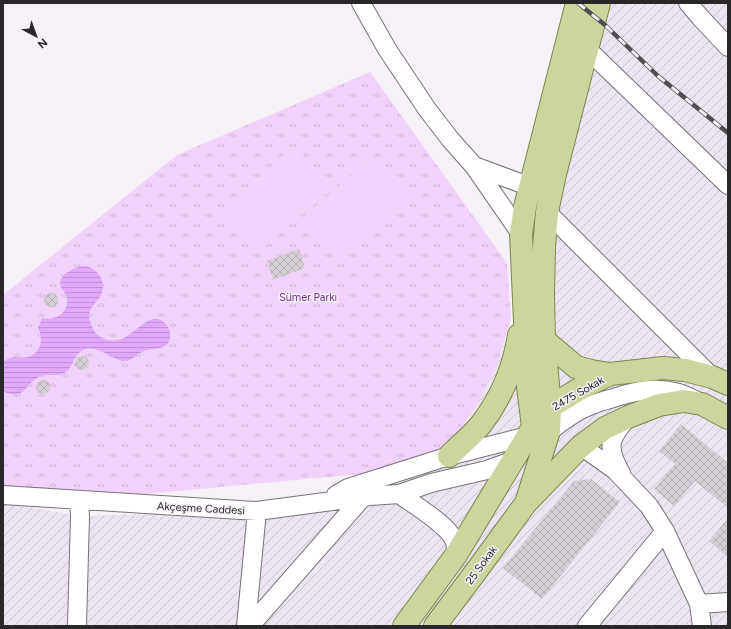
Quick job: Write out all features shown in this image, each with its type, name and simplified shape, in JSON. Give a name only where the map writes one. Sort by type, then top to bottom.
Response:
[{"type":"main road","points":[[526,503],[537,431],[528,387],[521,234],[530,187],[577,3]]},
{"type":"main road","points":[[550,407],[544,340],[544,247],[547,212],[555,174],[599,3]]},
{"type":"main road","points":[[449,456],[481,424],[496,404],[510,371],[524,305]]},
{"type":"main road","points":[[544,340],[576,367],[610,374]]},
{"type":"main road","name":"2475 Sokak","points":[[456,555],[512,461],[537,431],[550,407],[581,388],[610,374],[663,368],[685,370],[720,380]]},
{"type":"main road","points":[[526,503],[581,446],[605,428],[628,417],[658,405],[684,401],[702,404],[728,418]]},
{"type":"main road","points":[[537,431],[581,446]]},
{"type":"main road","name":"25 Sokak","points":[[441,624],[477,570],[526,503]]},
{"type":"main road","points":[[404,626],[456,555]]},
{"type":"street","points":[[361,3],[387,49],[407,80],[450,139],[474,166],[521,234]]},
{"type":"street","points":[[688,3],[728,47]]},
{"type":"street","points":[[587,49],[728,185]]},
{"type":"street","points":[[474,166],[530,187]]},
{"type":"street","points":[[547,212],[720,380]]},
{"type":"street","points":[[324,502],[348,488],[449,456],[537,431],[586,407],[637,390],[654,389],[678,393],[702,404]]},
{"type":"street","points":[[623,478],[614,461],[611,444],[618,428],[628,417]]},
{"type":"street","points":[[581,446],[615,470],[649,506],[665,531],[699,604],[702,626]]},
{"type":"street","name":"Akçeşme Caddesi","points":[[3,495],[257,511],[363,497],[399,494],[431,483],[487,470],[512,461]]},
{"type":"street","points":[[399,494],[431,516],[450,533],[455,542],[456,555]]},
{"type":"street","points":[[250,626],[363,497]]},
{"type":"street","points":[[77,626],[80,516],[79,500]]},
{"type":"street","points":[[246,626],[257,511]]},
{"type":"street","points":[[587,626],[665,531]]},
{"type":"street","points":[[699,604],[728,602]]},
{"type":"shaded area","points":[[599,3],[728,3],[728,626],[3,626],[3,503],[80,516],[257,511],[324,502],[449,456],[524,305],[535,168]]},
{"type":"shaded area","points":[[84,266],[96,271],[103,283],[102,292],[90,314],[92,327],[98,335],[102,338],[114,341],[130,334],[144,323],[157,319],[164,322],[169,329],[170,338],[168,343],[162,348],[144,351],[126,361],[118,360],[96,349],[86,349],[77,355],[70,368],[64,373],[58,375],[41,376],[32,382],[21,393],[10,394],[3,391],[3,362],[13,357],[28,357],[36,352],[41,341],[38,328],[42,318],[47,319],[57,317],[62,314],[67,306],[66,295],[60,284],[62,277],[72,269]]},
{"type":"green space","name":"Sümer Parkı","points":[[370,72],[507,263],[511,319],[496,367],[477,404],[459,432],[437,452],[371,473],[79,500],[3,491],[3,295],[177,155]]},
{"type":"green space","points":[[294,146],[331,187],[259,251],[223,210]]},
{"type":"green space","points":[[373,156],[409,197],[337,260],[301,219]]},
{"type":"building","points":[[299,249],[305,268],[273,280],[267,261]]},
{"type":"building","points":[[48,293],[54,293],[58,297],[58,303],[54,307],[48,307],[44,303],[44,297]]},
{"type":"building","points":[[79,356],[85,356],[89,360],[89,366],[85,370],[79,370],[75,366],[75,360]]},
{"type":"building","points":[[40,380],[46,380],[50,384],[50,390],[46,394],[40,394],[36,390],[36,384]]},
{"type":"building","points":[[681,424],[728,463],[728,508],[695,481],[674,506],[654,489],[675,464],[659,451]]},
{"type":"building","points":[[591,479],[620,502],[542,599],[503,568],[574,481]]},
{"type":"building","points":[[728,518],[728,557],[709,541]]},
{"type":"railway","points":[[578,3],[605,25],[658,76],[728,133]]}]
